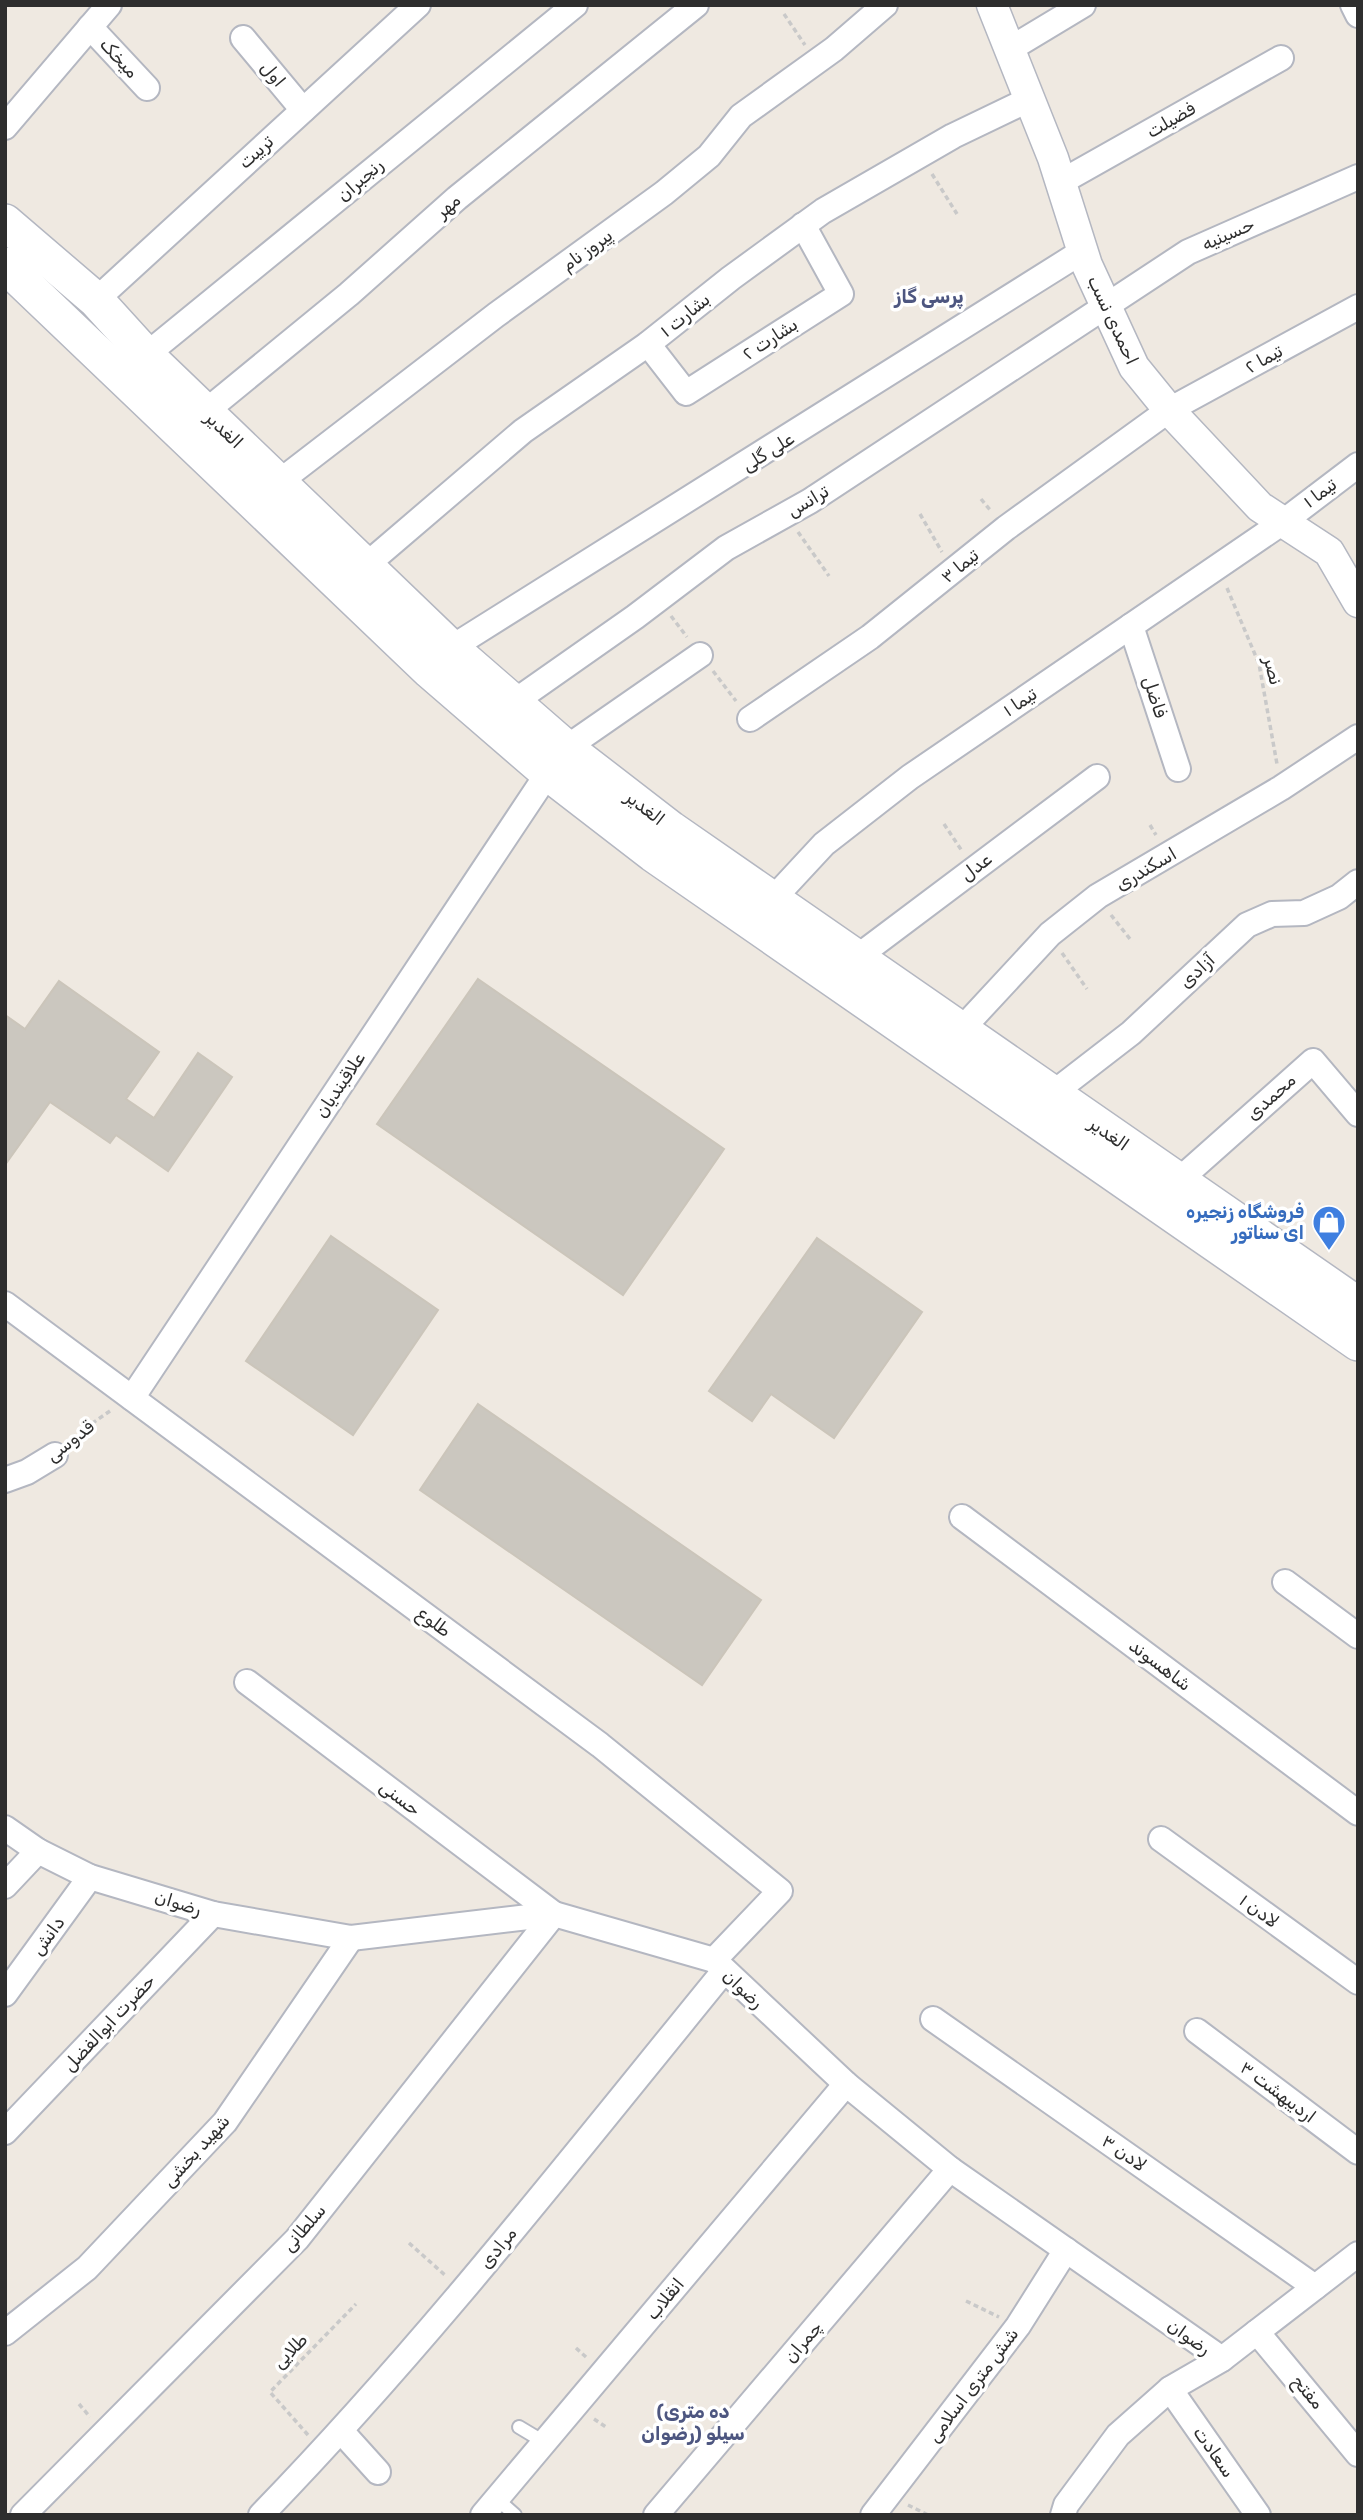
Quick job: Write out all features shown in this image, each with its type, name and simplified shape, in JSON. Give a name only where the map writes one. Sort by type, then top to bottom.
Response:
[{"type":"main road","name":"الغدیر","points":[[5,222],[96,300],[146,355],[364,567],[514,702],[557,760],[664,862],[1358,1343]]},
{"type":"main road","name":"الغدیر","points":[[5,265],[430,671],[557,760],[671,829],[1358,1305]]},
{"type":"street","points":[[5,127],[109,5]]},
{"type":"street","name":"رنجبران","points":[[146,355],[575,5]]},
{"type":"street","name":"مهر","points":[[205,412],[349,294],[457,198],[696,5]]},
{"type":"street","name":"پیروز نام","points":[[279,482],[496,316],[664,193],[709,156],[741,117],[885,5]]},
{"type":"street","name":"احمدی نسب","points":[[992,5],[1061,182],[1083,251],[1134,367],[1169,410],[1260,507],[1329,552],[1355,590]]},
{"type":"street","points":[[1010,49],[1083,5]]},
{"type":"street","points":[[1353,5],[1358,15]]},
{"type":"street","name":"تربیت","points":[[96,300],[303,110],[403,11]]},
{"type":"street","name":"میخک","points":[[90,27],[147,89]]},
{"type":"street","name":"اول","points":[[243,38],[303,110]]},
{"type":"street","name":"فضیلت","points":[[1061,182],[1281,58]]},
{"type":"street","name":"بشارت ۱","points":[[364,567],[523,431],[648,344],[803,225],[920,154],[1030,99]]},
{"type":"street","name":"حسینیه","points":[[1105,304],[1188,252],[1358,177]]},
{"type":"street","name":"بشارت ۲","points":[[648,344],[685,393],[841,294],[803,225]]},
{"type":"street","name":"علی گلی","points":[[451,648],[1083,251]]},
{"type":"street","name":"ترانس","points":[[514,702],[635,617],[726,548],[785,515],[969,397],[1105,304]]},
{"type":"street","name":"تیما ۲","points":[[1169,410],[1358,307]]},
{"type":"street","name":"تیما ۳","points":[[750,719],[870,637],[1006,528],[1169,410]]},
{"type":"street","name":"۱ تیما","points":[[1283,522],[1358,465]]},
{"type":"street","name":"تیما ۱","points":[[772,900],[824,844],[910,777],[1283,522]]},
{"type":"street","name":"فاضل","points":[[1131,626],[1178,769]]},
{"type":"street","points":[[557,760],[699,655]]},
{"type":"street","name":"اسکندری","points":[[960,1031],[1050,934],[1098,896],[1281,788],[1358,737]]},
{"type":"street","name":"علاقبندیان","points":[[132,1398],[557,760]]},
{"type":"street","name":"عدل","points":[[856,958],[1097,777]]},
{"type":"street","name":"آزادی","points":[[1052,1094],[1131,1032],[1247,925],[1272,914],[1304,913],[1339,897],[1358,882]]},
{"type":"street","name":"محمدی","points":[[1178,1181],[1313,1060],[1358,1114]]},
{"type":"street","name":"طلوع","points":[[5,1304],[600,1745],[780,1891],[719,1966]]},
{"type":"street","name":"قدوسی","points":[[5,1480],[27,1472],[55,1455]]},
{"type":"street","name":"شاهسوند","points":[[962,1517],[1358,1813]]},
{"type":"street","points":[[1285,1582],[1358,1636]]},
{"type":"street","name":"حسنی","points":[[247,1682],[554,1914]]},
{"type":"street","name":"رضوان","points":[[5,1828],[38,1851],[90,1877],[213,1914],[351,1938],[554,1914],[719,1966],[846,2084],[950,2169],[1222,2359],[1315,2287],[1355,2260]]},
{"type":"street","name":"لادن ۱","points":[[1161,1839],[1358,1982]]},
{"type":"street","points":[[5,1886],[38,1851]]},
{"type":"street","name":"دانش","points":[[5,1994],[90,1877]]},
{"type":"street","name":"حضرت ابوالفضل","points":[[5,2132],[213,1914]]},
{"type":"street","name":"سلطانی","points":[[23,2515],[297,2239],[554,1914]]},
{"type":"street","name":"شهید بخشی","points":[[5,2333],[87,2268],[225,2122],[351,1938]]},
{"type":"street","name":"مرادی","points":[[261,2515],[323,2451],[463,2291],[719,1966]]},
{"type":"street","name":"لادن ۳","points":[[933,2019],[1315,2287]]},
{"type":"street","name":"اردیبهشت ۳","points":[[1197,2031],[1358,2152]]},
{"type":"street","name":"انقلاب","points":[[498,2509],[544,2442],[846,2084]]},
{"type":"street","name":"چمران","points":[[656,2515],[950,2169]]},
{"type":"street","name":"شش متری اسلامی","points":[[873,2515],[1018,2326],[1066,2250]]},
{"type":"street","name":"مفتح","points":[[1258,2332],[1358,2454]]},
{"type":"street","points":[[1063,2515],[1066,2505],[1118,2435],[1170,2389],[1222,2359]]},
{"type":"street","name":"سعادت","points":[[1170,2389],[1258,2515]]},
{"type":"street","points":[[341,2431],[377,2472]]},
{"type":"lane","points":[[519,2427],[544,2442]]},
{"type":"path","points":[[784,13],[816,61]]},
{"type":"path","points":[[920,154],[957,214]]},
{"type":"path","points":[[920,514],[954,572]]},
{"type":"path","points":[[785,515],[829,576]]},
{"type":"path","name":"نصر","points":[[1217,567],[1259,664],[1281,788]]},
{"type":"path","points":[[944,824],[973,869]]},
{"type":"path","points":[[1098,896],[1130,939]]},
{"type":"path","points":[[1050,934],[1087,989]]},
{"type":"path","name":"قدوسی","points":[[55,1455],[78,1432],[132,1398]]},
{"type":"path","points":[[410,2243],[463,2291]]},
{"type":"path","points":[[966,2301],[1018,2326]]},
{"type":"path","name":"طلایی","points":[[323,2451],[270,2392],[356,2304]]},
{"type":"building","points":[[478,979],[724,1149],[623,1295],[377,1124]]},
{"type":"building","points":[[59,981],[159,1052],[126,1099],[154,1118],[198,1053],[232,1077],[168,1171],[116,1135],[110,1143],[50,1102],[5,1165],[5,1015],[25,1029]]},
{"type":"building","points":[[331,1236],[438,1310],[353,1435],[246,1361]]},
{"type":"building","points":[[817,1238],[922,1312],[834,1438],[771,1394],[752,1421],[709,1391]]},
{"type":"building","points":[[478,1404],[761,1600],[702,1685],[420,1490]]},
{"type":"place","name":"فروشگاه زنجیره ای سناتور","points":[[1329,1252]]},
{"type":"district","name":"پرسی گاز","points":[[929,296]]},
{"type":"district","name":"(ده متری سیلو (رضوان","points":[[693,2422]]}]
